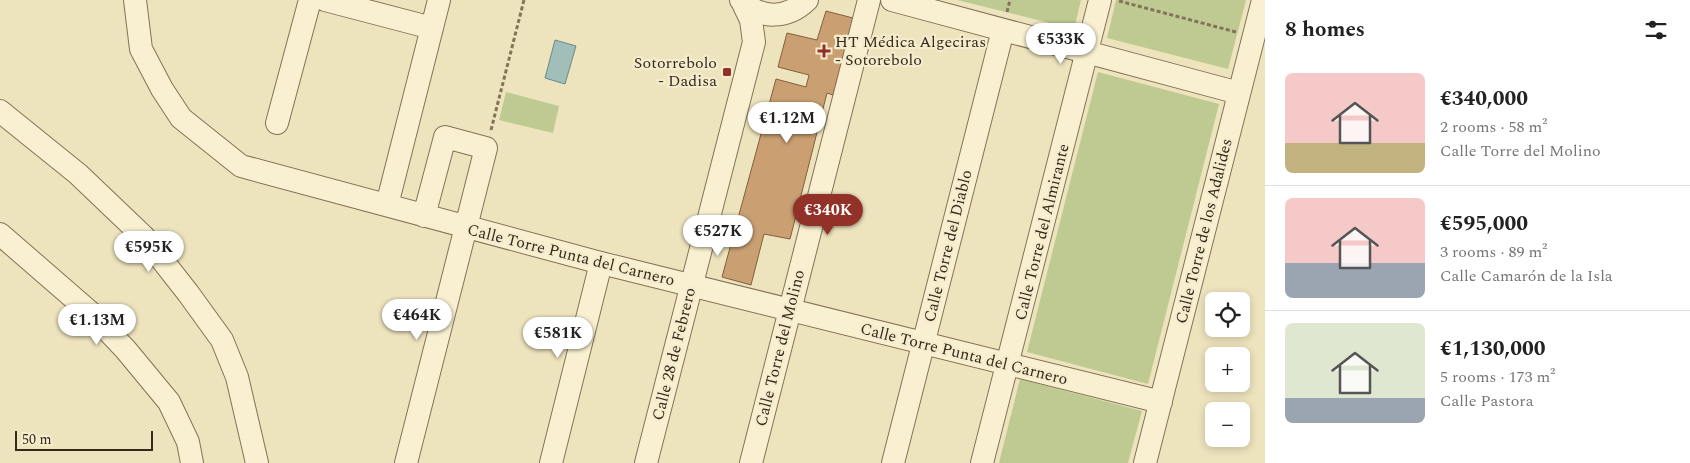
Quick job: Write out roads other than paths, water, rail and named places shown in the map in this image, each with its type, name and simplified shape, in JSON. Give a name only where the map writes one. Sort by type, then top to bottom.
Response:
[{"type":"street","name":"Calle Torre Punta del Carnero","points":[[135,0],[141,50],[162,89],[181,118],[241,166],[601,264],[1007,366],[1161,402]]},
{"type":"street","points":[[276,123],[310,0]]},
{"type":"street","points":[[325,0],[432,28]]},
{"type":"street","points":[[387,205],[439,0]]},
{"type":"street","points":[[741,1],[760,13],[781,14],[791,12],[807,0]]},
{"type":"street","name":"Calle Torre del Molino","points":[[751,463],[869,0]]},
{"type":"street","points":[[892,0],[1239,93]]},
{"type":"street","name":"Calle Torre del Almirante","points":[[982,463],[1100,0]]},
{"type":"street","name":"Calle Torre de los Adalides","points":[[1145,463],[1263,0]]},
{"type":"street","name":"Calle 28 de Febrero","points":[[646,463],[754,42],[750,20],[741,1]]},
{"type":"street","name":"Calle 28 de Febrero","points":[[754,42],[781,14]]},
{"type":"street","name":"Calle Torre del Diablo","points":[[893,463],[1003,30]]},
{"type":"street","points":[[0,111],[78,174],[144,237],[188,293],[222,340],[237,378],[257,463]]},
{"type":"street","points":[[406,463],[486,148],[445,137],[424,216]]},
{"type":"street","points":[[0,234],[91,312],[133,358],[169,402],[188,442],[192,463]]},
{"type":"street","points":[[550,463],[601,264]]},
{"type":"water","points":[[555,40],[576,46],[565,84],[545,78]]},
{"type":"place","name":"HT Médica Algeciras - Sotorebolo","points":[[824,51]]},
{"type":"place","name":"Sotorrebolo - Dadisa","points":[[727,72]]}]
